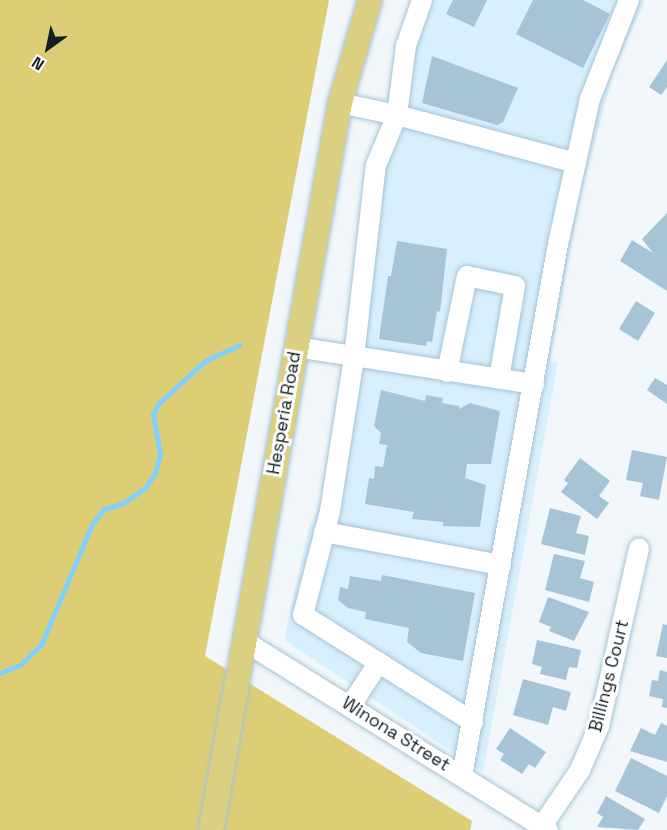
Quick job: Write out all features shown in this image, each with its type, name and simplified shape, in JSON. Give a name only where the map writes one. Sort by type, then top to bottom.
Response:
[{"type":"main road","name":"Hesperia Road","points":[[210,830],[340,103],[370,0]]},
{"type":"street","points":[[422,0],[406,46],[397,116],[376,165],[354,357],[324,532],[303,615],[473,722]]},
{"type":"street","points":[[462,776],[576,163],[590,99],[625,1]]},
{"type":"street","points":[[340,103],[576,163]]},
{"type":"street","points":[[447,372],[467,276],[515,286],[499,379]]},
{"type":"street","points":[[295,347],[534,384]]},
{"type":"street","points":[[324,532],[501,565]]},
{"type":"street","name":"Billings Court","points":[[545,828],[580,770],[599,726],[639,548]]},
{"type":"street","name":"Winona Street","points":[[244,641],[351,705],[545,828]]},
{"type":"street","points":[[351,705],[379,662]]},
{"type":"shaded area","points":[[0,0],[329,0],[205,656],[472,821],[470,830],[0,830]]},
{"type":"shaded area","points":[[413,0],[645,0],[614,70],[581,194],[550,362],[558,362],[483,772],[287,642],[285,636],[308,530],[320,504],[397,42]]},
{"type":"building","points":[[453,0],[487,0],[474,27],[446,14]]},
{"type":"building","points":[[533,0],[583,0],[610,14],[583,68],[516,34]]},
{"type":"building","points":[[432,56],[518,88],[503,122],[497,125],[422,103]]},
{"type":"building","points":[[667,60],[667,87],[661,95],[649,87]]},
{"type":"building","points":[[667,213],[667,291],[620,261],[632,240],[653,253],[642,239]]},
{"type":"building","points":[[397,241],[447,249],[440,312],[437,311],[432,342],[427,341],[426,346],[379,339],[388,276],[391,276]]},
{"type":"building","points":[[636,301],[655,313],[638,341],[619,329]]},
{"type":"building","points":[[655,378],[667,385],[667,404],[647,390]]},
{"type":"building","points":[[381,390],[425,401],[426,395],[443,398],[442,403],[459,406],[459,409],[470,403],[500,411],[491,464],[467,464],[465,478],[486,485],[480,527],[443,526],[443,522],[412,519],[414,512],[365,504],[369,478],[374,479],[375,466],[383,467],[387,445],[379,444],[381,433],[374,426]]},
{"type":"building","points":[[632,450],[667,457],[659,500],[640,496],[643,483],[626,480]]},
{"type":"building","points":[[580,458],[610,481],[599,496],[609,503],[597,519],[561,492],[568,483],[564,480]]},
{"type":"building","points":[[550,508],[581,516],[576,533],[589,536],[585,555],[541,544]]},
{"type":"building","points":[[554,554],[585,561],[580,578],[594,582],[589,602],[545,590]]},
{"type":"building","points":[[382,575],[475,593],[463,661],[421,653],[407,642],[409,628],[365,619],[366,612],[348,608],[338,600],[340,587],[348,589],[350,576],[381,581]]},
{"type":"building","points":[[548,597],[589,612],[574,641],[549,631],[551,627],[539,622]]},
{"type":"building","points":[[663,624],[667,625],[667,658],[656,656]]},
{"type":"building","points":[[537,640],[581,650],[577,668],[569,667],[566,680],[540,674],[542,667],[532,664]]},
{"type":"building","points":[[660,670],[667,672],[667,708],[662,707],[663,699],[649,696],[652,680],[658,681]]},
{"type":"building","points":[[523,679],[571,692],[566,711],[553,707],[548,725],[513,715]]},
{"type":"building","points":[[661,723],[667,726],[667,762],[630,751],[641,728],[655,735]]},
{"type":"building","points":[[510,728],[546,752],[535,768],[529,764],[522,774],[500,760],[504,754],[496,749]]},
{"type":"building","points":[[631,758],[667,776],[667,796],[659,813],[615,791]]},
{"type":"building","points":[[606,796],[645,819],[638,830],[597,827],[603,817],[597,813]]},
{"type":"waterway","points":[[0,673],[20,665],[41,645],[92,524],[104,509],[124,503],[145,488],[155,473],[160,454],[153,414],[159,403],[205,361],[239,345]]}]
